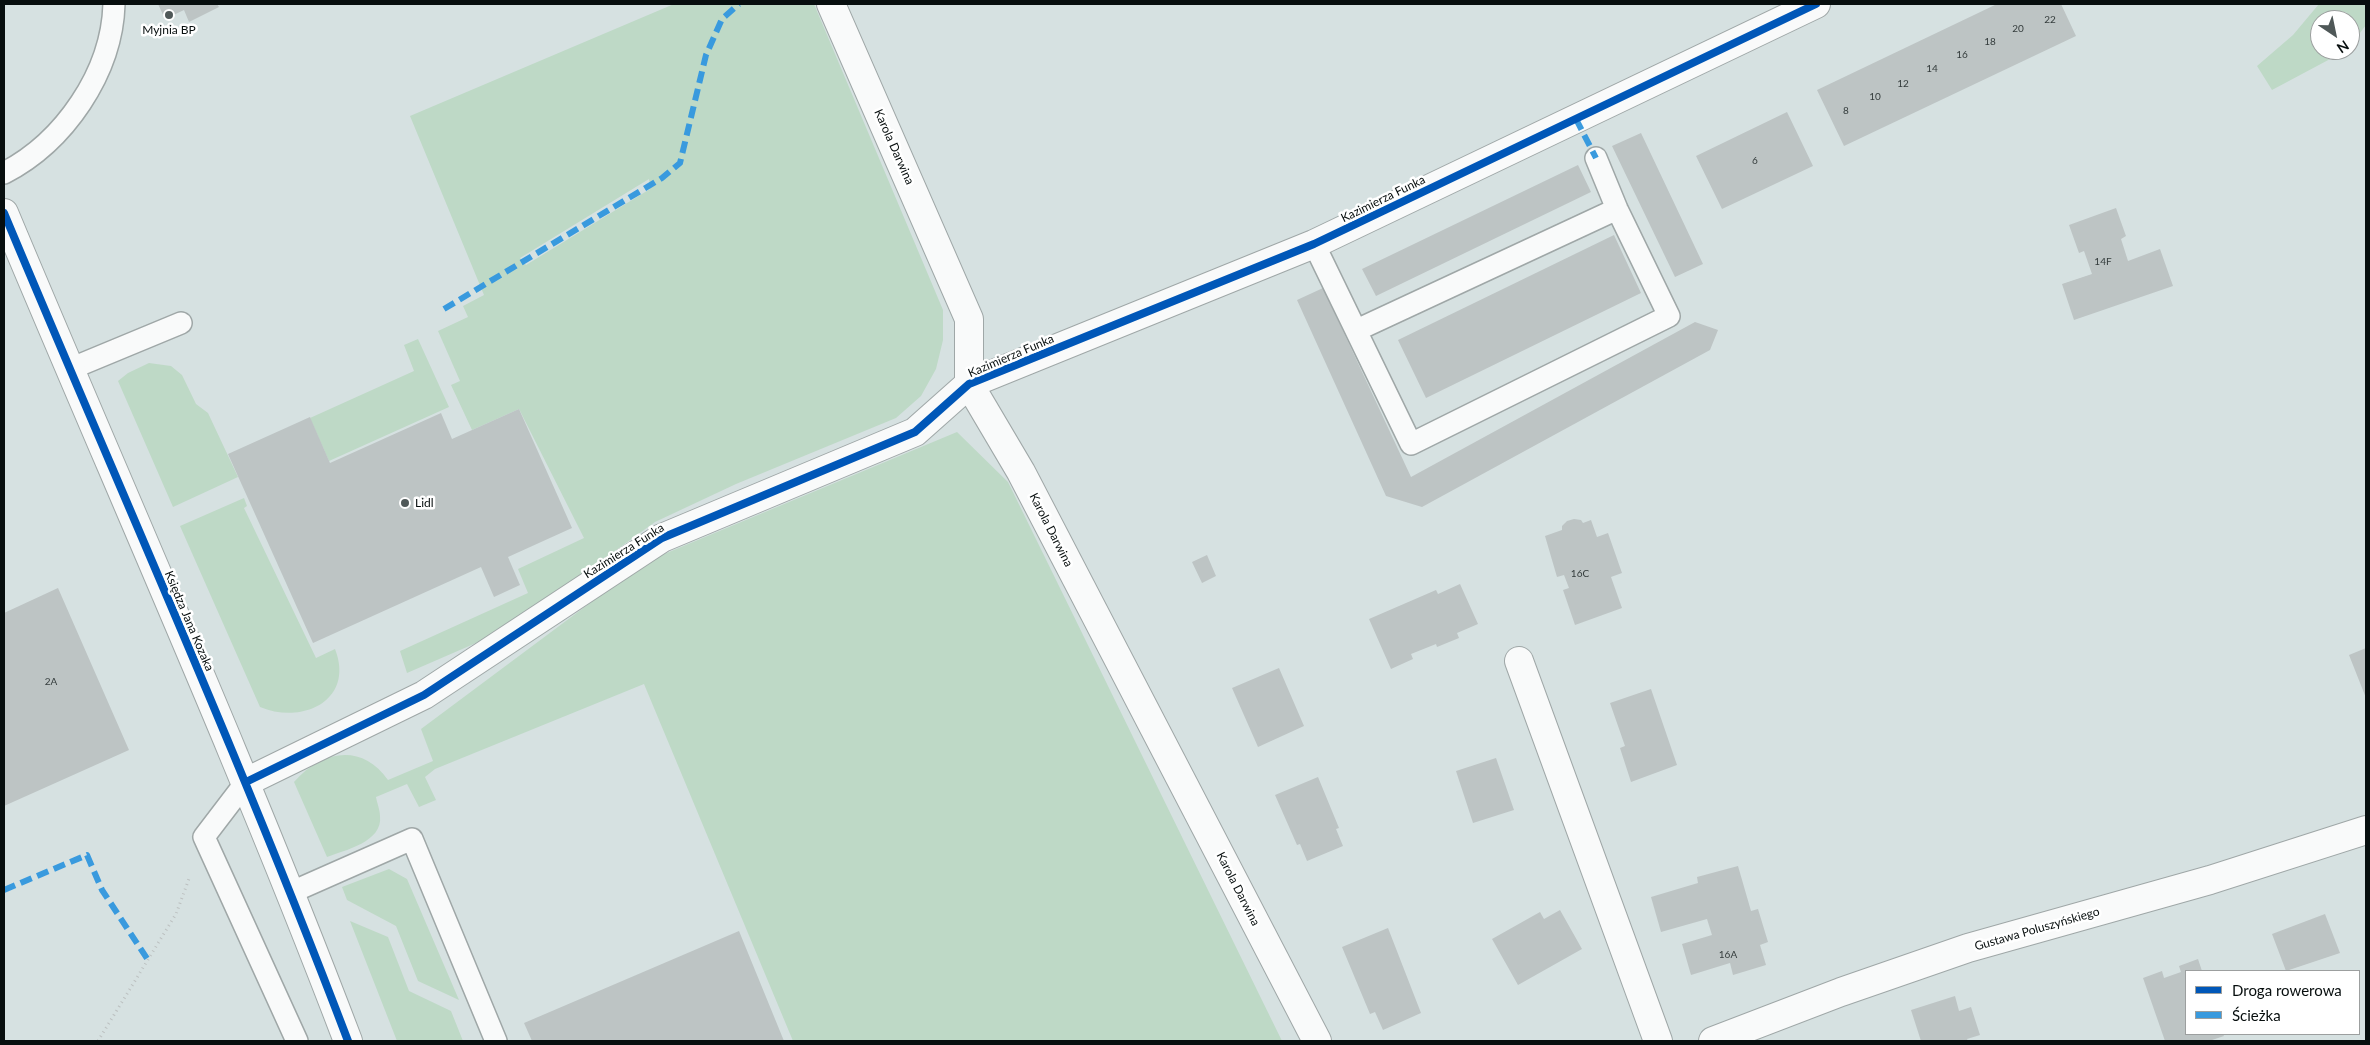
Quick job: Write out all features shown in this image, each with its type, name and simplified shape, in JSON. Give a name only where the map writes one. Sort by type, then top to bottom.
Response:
[{"type":"street","name":"Karola Darwina","points":[[831,4],[969,319],[969,384],[1021,472],[1317,1041]]},
{"type":"street","name":"Kazimierza Funka","points":[[246,782],[424,695],[662,538],[915,432],[969,384],[1314,244],[1816,4]]},
{"type":"street","name":"Księdza Jana Kozaka","points":[[4,212],[292,892],[348,1041]]},
{"type":"street","points":[[1519,661],[1658,1041]]},
{"type":"street","name":"Gustawa Poluszyńskiego","points":[[1713,1041],[1841,992],[1968,948],[2210,880],[2366,830]]},
{"type":"lane","points":[[4,174],[23,164],[74,113],[97,72],[113,22],[114,4]]},
{"type":"lane","points":[[1314,244],[1411,444],[1669,316],[1617,210],[1596,158]]},
{"type":"lane","points":[[1357,330],[1617,210]]},
{"type":"lane","points":[[70,369],[181,323]]},
{"type":"lane","points":[[246,782],[204,837],[297,1041]]},
{"type":"lane","points":[[292,892],[412,839],[496,1041]]},
{"type":"path","points":[[98,1041],[176,914],[204,837]]},
{"type":"green space","points":[[674,4],[814,4],[943,310],[943,340],[936,369],[921,396],[896,418],[736,484],[655,522],[506,630],[407,673],[400,651],[528,593],[518,569],[584,538],[519,409],[472,430],[451,385],[460,381],[438,331],[468,317],[463,306],[484,295],[410,116]],"holes":[[[649,179],[650,189],[526,265],[520,258]]]},
{"type":"green space","points":[[2319,4],[2366,4],[2366,25],[2360,33],[2360,10],[2314,10]]},
{"type":"green space","points":[[2310,15],[2310,60],[2328,60],[2272,90],[2257,66],[2293,35]]},
{"type":"green space","points":[[418,339],[449,407],[329,461],[310,418],[414,371],[404,345]]},
{"type":"green space","points":[[149,363],[171,366],[182,375],[196,404],[208,413],[238,477],[173,507],[118,381],[128,373]]},
{"type":"green space","points":[[957,432],[1008,482],[1282,1041],[793,1041],[644,684],[435,769],[425,777],[436,800],[419,807],[407,784],[376,797],[380,816],[376,832],[361,844],[327,857],[294,782],[305,771],[329,758],[342,755],[354,756],[366,760],[378,768],[388,780],[433,761],[421,729],[645,562]]},
{"type":"green space","points":[[244,498],[247,506],[244,508],[316,658],[335,649],[339,667],[338,682],[331,695],[321,704],[308,710],[293,713],[276,712],[260,707],[180,526]]},
{"type":"green space","points":[[389,869],[407,879],[459,1000],[418,981],[396,926],[347,900],[342,887]]},
{"type":"green space","points":[[350,921],[388,937],[409,991],[451,1011],[463,1041],[397,1041]]},
{"type":"building","points":[[158,4],[217,4],[219,7],[189,22],[184,10],[165,19]]},
{"type":"building","points":[[1997,4],[2061,4],[2076,36],[1844,146],[1817,90]]},
{"type":"building","points":[[1787,112],[1813,166],[1722,209],[1696,156]]},
{"type":"building","points":[[1641,133],[1703,264],[1675,277],[1612,146]]},
{"type":"building","points":[[1578,165],[1591,192],[1376,296],[1362,269]]},
{"type":"building","points":[[2116,208],[2126,236],[2121,239],[2128,261],[2160,249],[2173,286],[2074,320],[2062,284],[2092,274],[2084,251],[2079,253],[2069,225]]},
{"type":"building","points":[[1614,235],[1641,293],[1426,398],[1398,340]]},
{"type":"building","points":[[1323,288],[1411,477],[1695,322],[1718,330],[1710,350],[1422,507],[1386,496],[1297,300]]},
{"type":"building","name":"Lidl","points":[[519,409],[572,528],[508,557],[520,585],[494,597],[481,567],[313,643],[228,454],[310,417],[330,463],[441,413],[452,439]]},
{"type":"building","points":[[1581,520],[1583,523],[1591,520],[1597,537],[1608,533],[1622,573],[1611,577],[1622,608],[1575,625],[1563,590],[1569,588],[1564,575],[1557,577],[1545,536],[1562,530],[1562,526],[1567,521]]},
{"type":"building","points":[[1207,555],[1216,576],[1202,583],[1192,562]]},
{"type":"building","points":[[1460,584],[1478,624],[1457,633],[1459,638],[1437,647],[1436,644],[1411,654],[1413,659],[1391,669],[1369,619],[1436,590],[1438,594]]},
{"type":"building","points":[[58,588],[129,750],[4,806],[4,613]]},
{"type":"building","points":[[2366,648],[2366,698],[2349,655]]},
{"type":"building","points":[[1279,668],[1304,726],[1258,747],[1232,688]]},
{"type":"building","points":[[1651,689],[1677,765],[1631,782],[1620,748],[1625,746],[1610,703]]},
{"type":"building","points":[[1496,758],[1514,810],[1473,823],[1456,771]]},
{"type":"building","points":[[1318,777],[1339,828],[1336,829],[1343,846],[1307,861],[1300,844],[1297,845],[1275,795]]},
{"type":"building","points":[[1738,866],[1751,911],[1758,909],[1768,942],[1760,945],[1766,965],[1733,975],[1730,963],[1691,975],[1682,944],[1712,935],[1707,919],[1661,932],[1651,897],[1698,883],[1697,877]]},
{"type":"building","points":[[1560,910],[1582,949],[1518,985],[1492,939],[1540,912],[1544,919]]},
{"type":"building","points":[[2325,914],[2340,953],[2286,970],[2272,934]]},
{"type":"building","points":[[1388,928],[1421,1013],[1383,1030],[1375,1012],[1370,1014],[1342,947]]},
{"type":"building","points":[[739,931],[784,1041],[532,1041],[524,1023]]},
{"type":"building","points":[[2198,959],[2202,970],[2185,970],[2185,1035],[2224,1036],[2209,1041],[2165,1041],[2143,978],[2162,971],[2164,978],[2181,972],[2179,966]]},
{"type":"building","points":[[1955,996],[1959,1011],[1971,1007],[1980,1035],[1967,1039],[1968,1041],[1921,1041],[1911,1010]]},
{"type":"marked path","points":[[444,309],[662,178],[680,163],[706,55],[722,19],[739,4]]},
{"type":"marked path","points":[[1576,119],[1596,158]]},
{"type":"marked path","points":[[4,890],[87,855],[102,890],[148,960]]},
{"type":"cycle path","points":[[246,782],[424,695],[662,538],[915,432],[969,384],[1314,244],[1816,4]]},
{"type":"cycle path","points":[[4,213],[223,729],[308,937],[348,1041]]},
{"type":"place","name":"Myjnia BP","points":[[169,15]]},
{"type":"place","name":"Lidl","points":[[405,503]]}]
